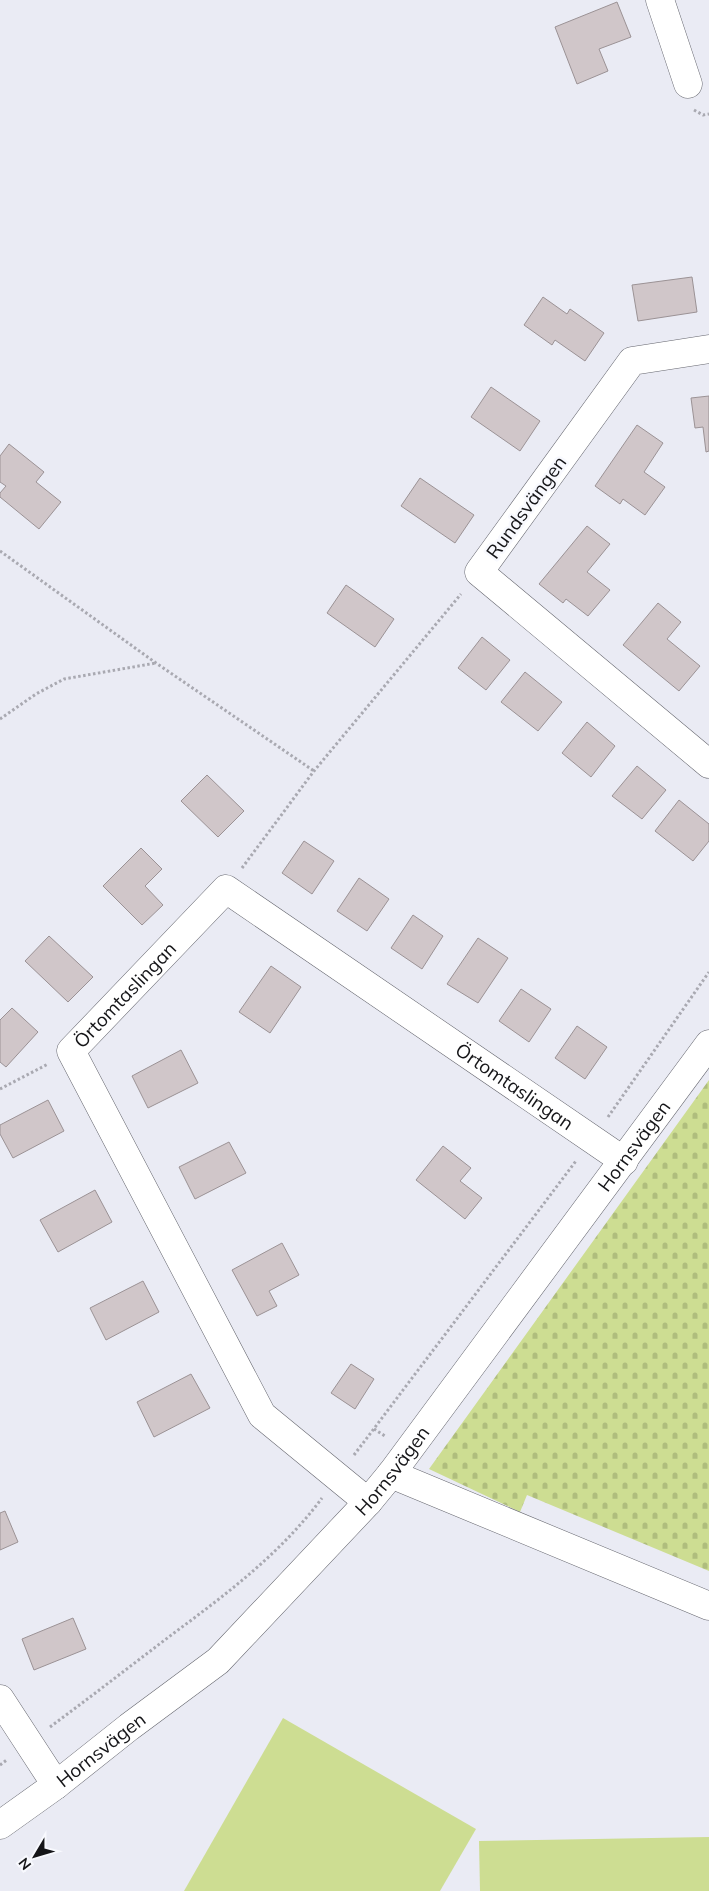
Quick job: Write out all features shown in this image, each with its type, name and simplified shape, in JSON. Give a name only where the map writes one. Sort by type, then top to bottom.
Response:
[{"type":"street","points":[[660,0],[688,84]]},
{"type":"street","name":"Rundsvängen","points":[[709,348],[632,361],[479,572],[709,764]]},
{"type":"street","name":"Örtomtaslingan","points":[[368,1502],[262,1415],[71,1051],[226,890],[624,1160]]},
{"type":"street","name":"Hornsvägen","points":[[0,1825],[56,1785],[130,1726],[218,1661],[368,1502],[391,1474],[709,1044]]},
{"type":"street","points":[[391,1474],[709,1606]]},
{"type":"street","points":[[0,1699],[56,1785]]},
{"type":"path","points":[[0,551],[156,663],[314,771]]},
{"type":"path","points":[[226,890],[314,771],[479,572]]},
{"type":"path","points":[[0,719],[36,694],[64,679],[156,663]]},
{"type":"path","points":[[0,1765],[231,1591],[281,1546],[306,1519],[592,1139],[709,972]]},
{"type":"path","points":[[0,1089],[71,1051]]},
{"type":"green space","points":[[709,1080],[709,1571],[527,1495],[520,1512],[429,1469]]},
{"type":"green space","points":[[283,1718],[476,1829],[440,1891],[184,1891]]},
{"type":"green space","points":[[709,1837],[709,1891],[480,1891],[479,1841]]},
{"type":"building","points":[[617,2],[631,37],[599,49],[608,71],[577,84],[555,27]]},
{"type":"building","points":[[692,277],[697,312],[638,321],[632,285]]},
{"type":"building","points":[[543,297],[567,314],[570,309],[604,333],[585,361],[555,340],[552,345],[524,325]]},
{"type":"building","points":[[491,387],[540,421],[520,451],[471,417]]},
{"type":"building","points":[[709,396],[709,451],[706,452],[703,427],[695,428],[691,398]]},
{"type":"building","points":[[637,425],[663,443],[644,472],[665,487],[645,515],[623,499],[620,504],[595,486]]},
{"type":"building","points":[[9,444],[44,472],[36,482],[61,502],[39,529],[0,497],[0,493],[6,486],[0,482],[0,456]]},
{"type":"building","points":[[420,478],[474,515],[455,543],[401,506]]},
{"type":"building","points":[[587,526],[610,544],[587,572],[610,590],[588,616],[566,599],[563,603],[539,584]]},
{"type":"building","points":[[346,585],[394,619],[375,647],[327,613]]},
{"type":"building","points":[[658,603],[681,622],[667,639],[700,666],[679,691],[623,645]]},
{"type":"building","points":[[482,637],[510,660],[486,690],[458,668]]},
{"type":"building","points":[[525,672],[562,702],[538,731],[501,702]]},
{"type":"building","points":[[587,722],[615,746],[591,777],[562,753]]},
{"type":"building","points":[[637,766],[666,790],[642,819],[612,796]]},
{"type":"building","points":[[207,775],[244,811],[218,837],[181,801]]},
{"type":"building","points":[[679,800],[709,824],[709,841],[693,861],[655,831]]},
{"type":"building","points":[[304,841],[334,861],[312,894],[282,873]]},
{"type":"building","points":[[141,848],[162,869],[145,886],[163,905],[142,925],[103,886]]},
{"type":"building","points":[[359,878],[389,899],[367,931],[337,911]]},
{"type":"building","points":[[413,915],[443,936],[422,969],[391,948]]},
{"type":"building","points":[[49,936],[93,977],[68,1002],[25,961]]},
{"type":"building","points":[[478,938],[508,958],[478,1003],[447,984]]},
{"type":"building","points":[[271,966],[301,987],[270,1033],[239,1012]]},
{"type":"building","points":[[521,989],[551,1009],[529,1042],[499,1021]]},
{"type":"building","points":[[12,1008],[38,1032],[6,1067],[0,1062],[0,1020]]},
{"type":"building","points":[[577,1026],[607,1047],[585,1079],[555,1058]]},
{"type":"building","points":[[181,1050],[198,1083],[148,1108],[132,1076]]},
{"type":"building","points":[[48,1100],[64,1131],[13,1158],[0,1134],[0,1125]]},
{"type":"building","points":[[229,1142],[246,1173],[195,1199],[179,1167]]},
{"type":"building","points":[[443,1146],[471,1168],[460,1181],[482,1198],[465,1219],[416,1180]]},
{"type":"building","points":[[95,1190],[112,1222],[58,1252],[40,1220]]},
{"type":"building","points":[[282,1243],[299,1275],[269,1291],[277,1306],[257,1316],[232,1270]]},
{"type":"building","points":[[143,1281],[159,1312],[106,1340],[90,1308]]},
{"type":"building","points":[[351,1364],[374,1379],[355,1409],[331,1393]]},
{"type":"building","points":[[191,1374],[210,1408],[154,1437],[137,1402]]},
{"type":"building","points":[[5,1511],[18,1542],[0,1550],[0,1513]]},
{"type":"building","points":[[73,1618],[86,1649],[34,1670],[22,1639]]}]
